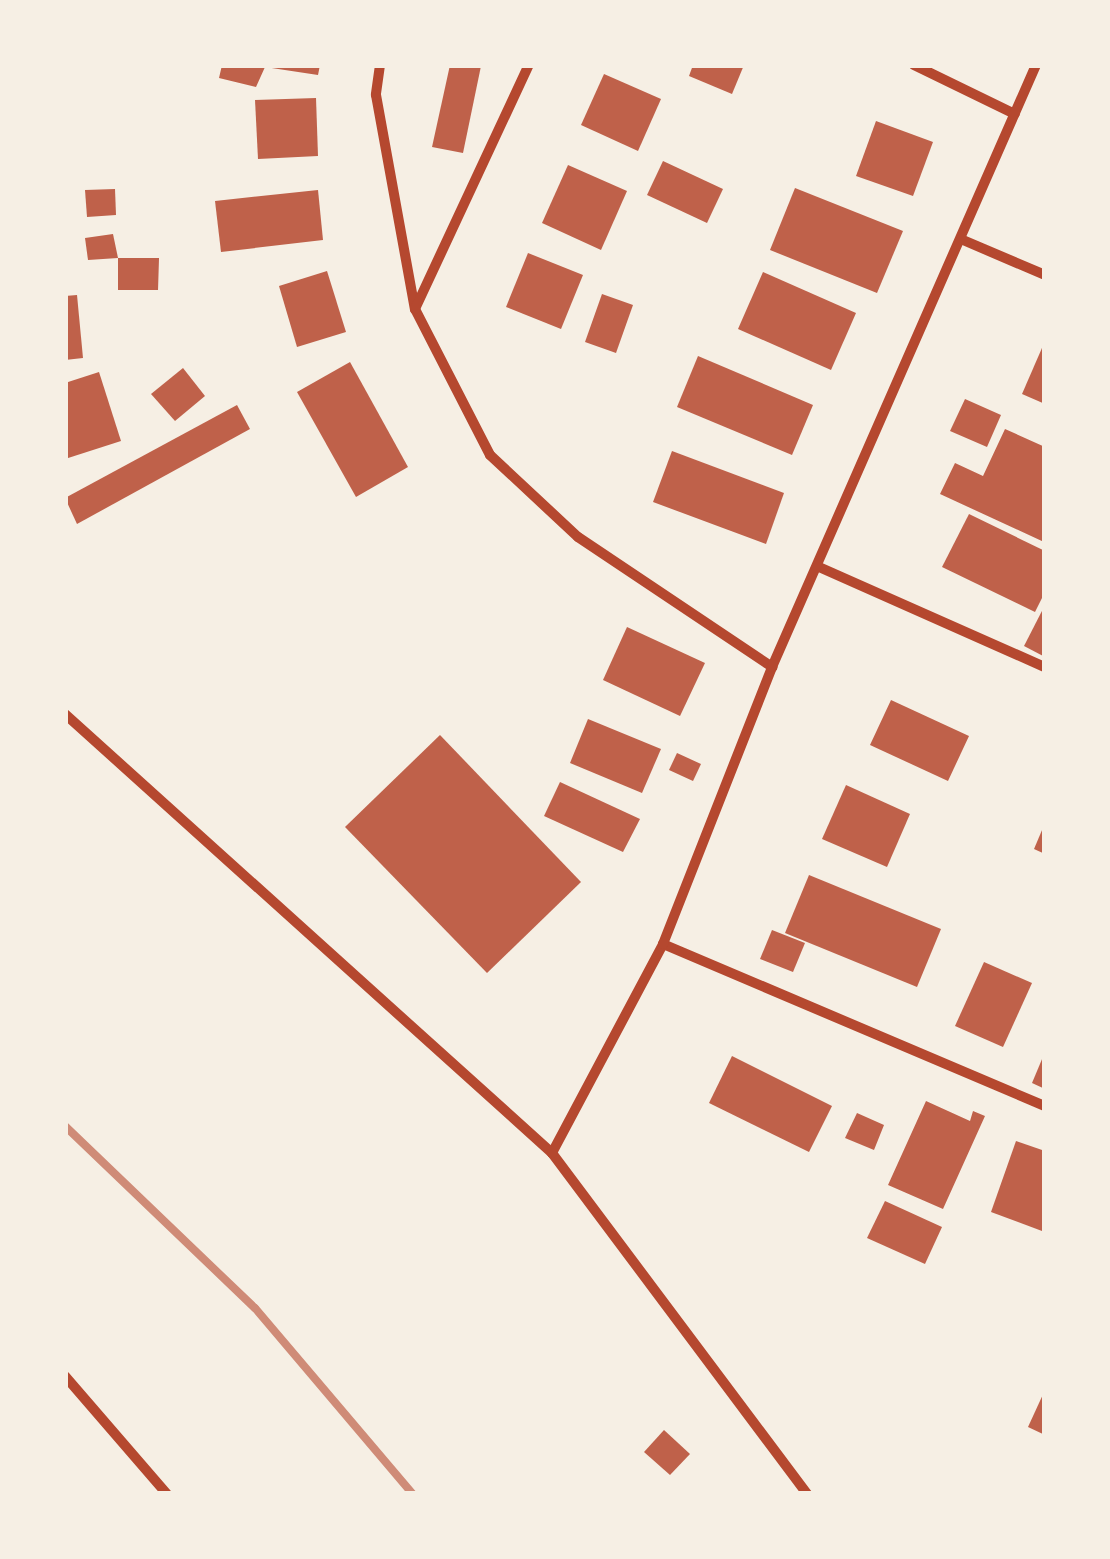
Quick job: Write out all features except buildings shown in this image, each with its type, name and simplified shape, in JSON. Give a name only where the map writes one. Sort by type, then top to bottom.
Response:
[{"type":"street","points":[[380,65],[376,95],[415,308],[490,456],[578,537],[772,667]]},
{"type":"street","points":[[415,308],[529,65]]},
{"type":"street","points":[[914,65],[1015,114]]},
{"type":"street","points":[[552,1153],[663,944],[772,667],[963,240],[1036,65]]},
{"type":"street","points":[[963,240],[1045,275]]},
{"type":"street","points":[[818,566],[1045,666]]},
{"type":"street","points":[[65,714],[552,1153],[807,1494]]},
{"type":"street","points":[[663,944],[1045,1106]]},
{"type":"street","points":[[65,1376],[168,1494]]},
{"type":"railway","points":[[65,1126],[255,1308],[413,1494]]}]
